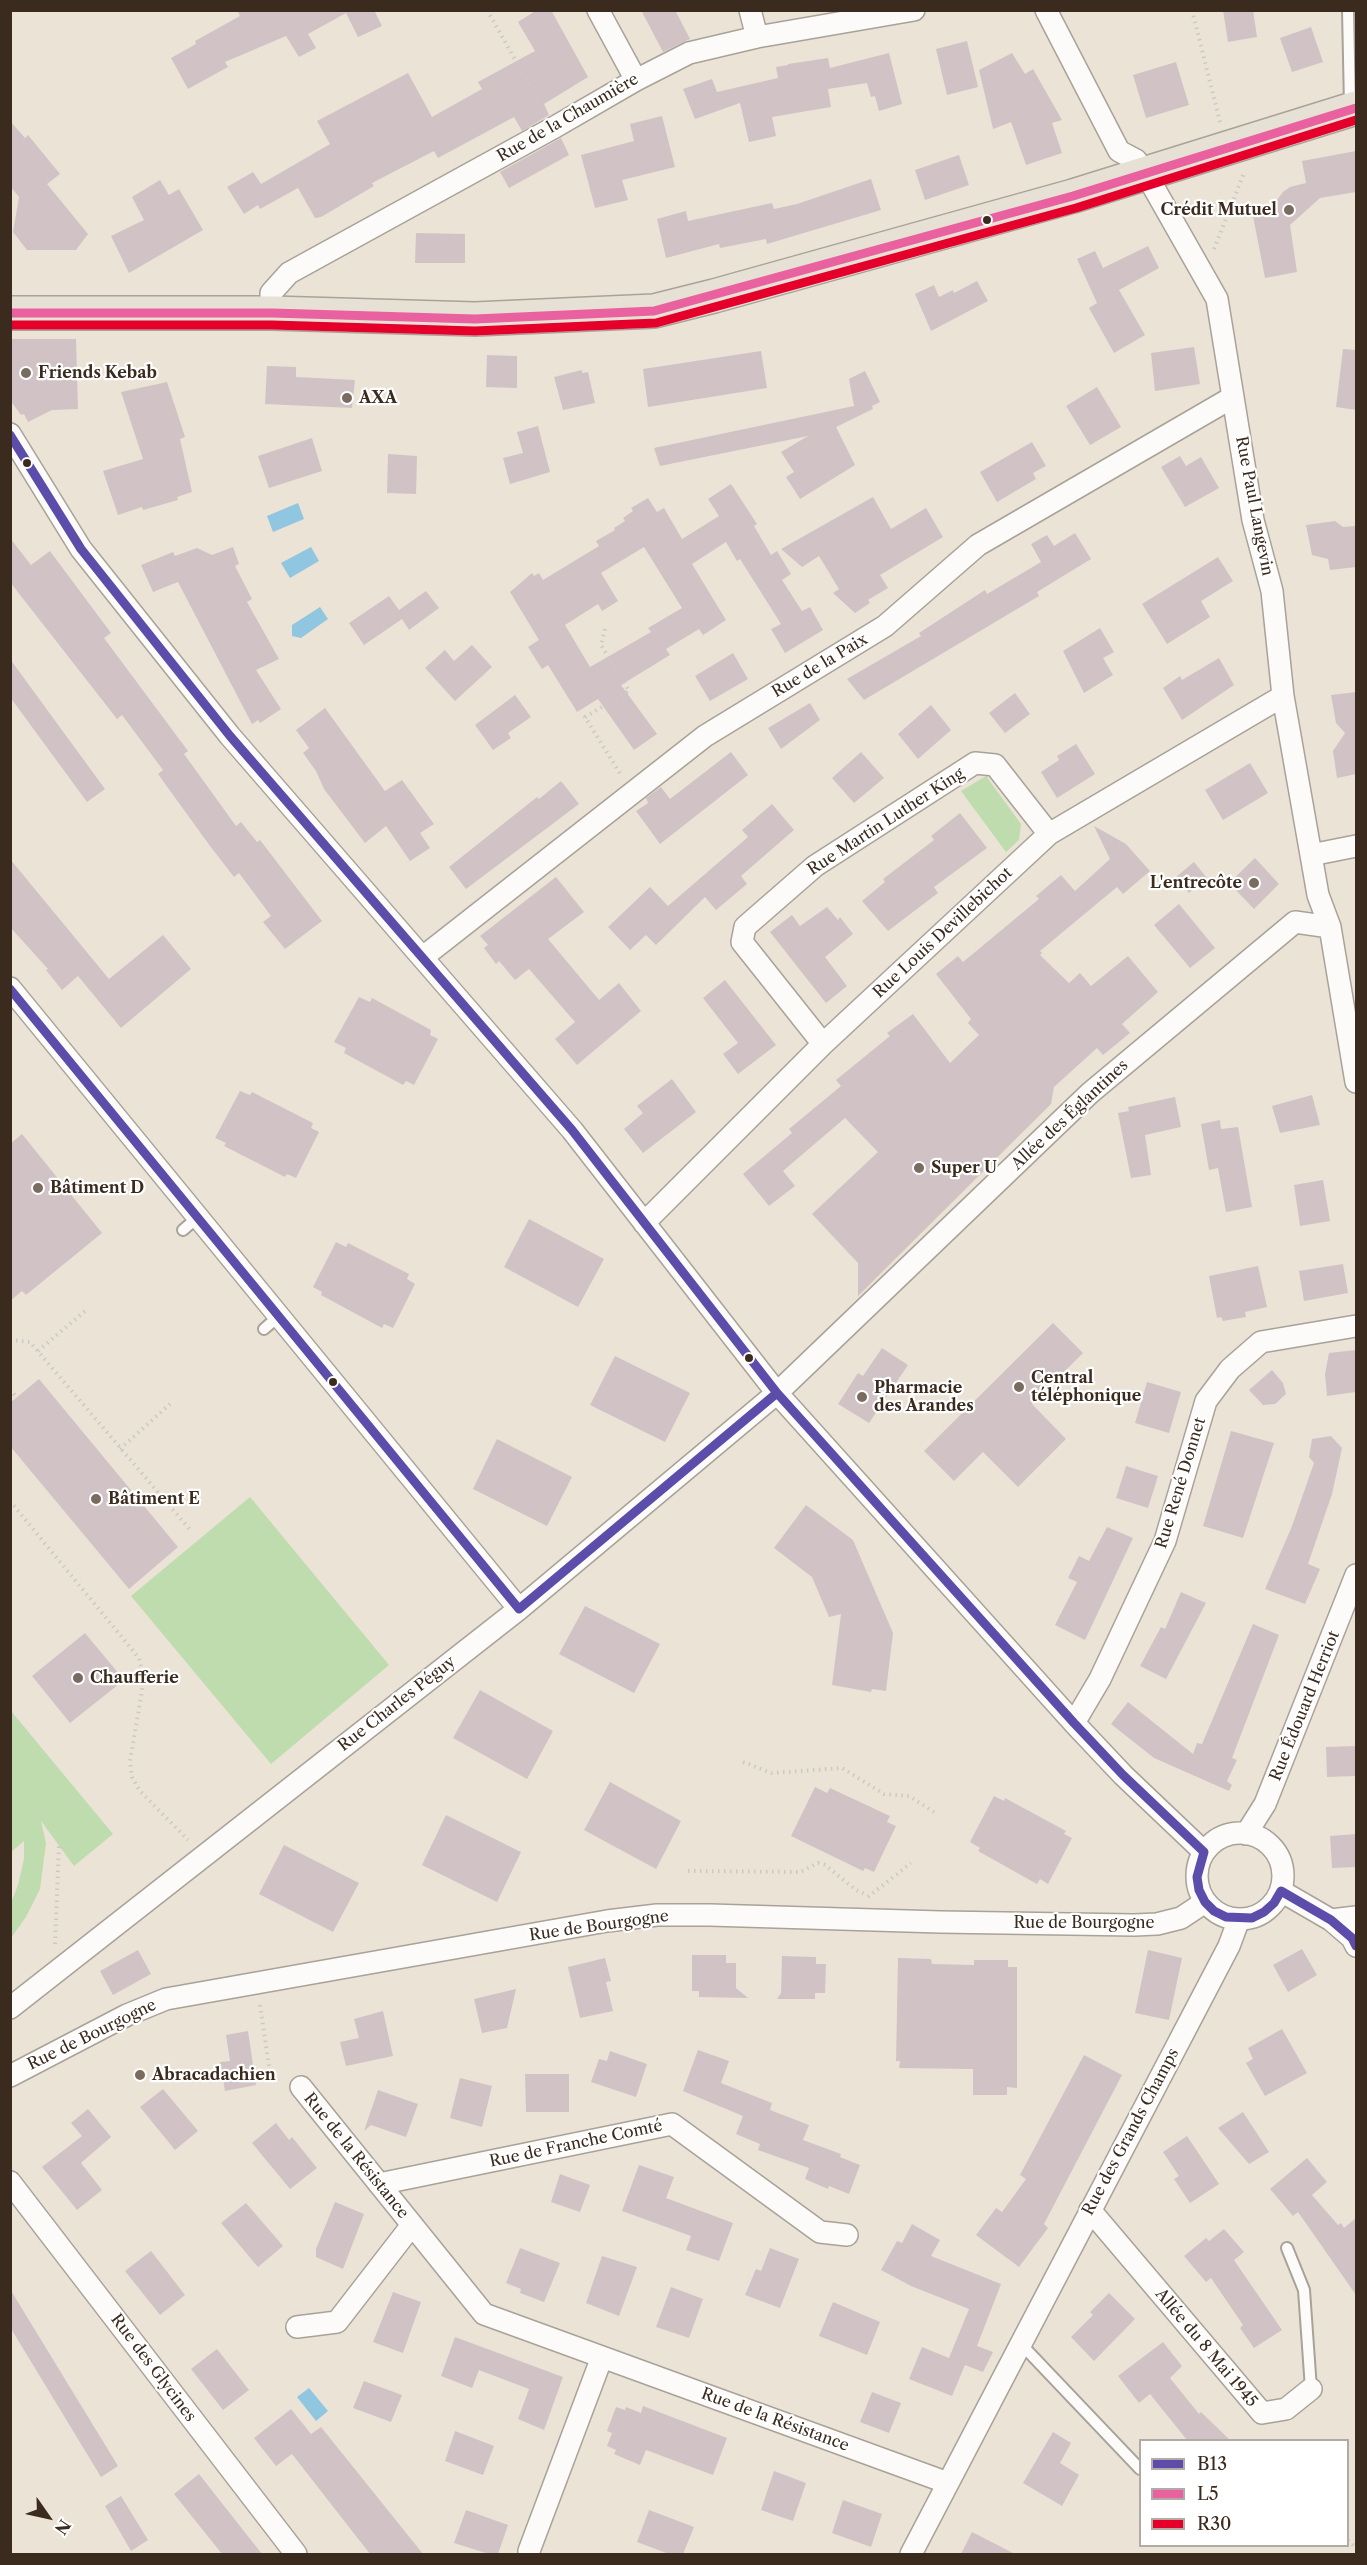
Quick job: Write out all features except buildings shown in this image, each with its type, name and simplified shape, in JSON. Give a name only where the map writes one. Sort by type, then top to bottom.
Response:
[{"type":"main road","points":[[10,313],[272,313],[475,319],[654,311],[1146,174],[1237,156],[1353,109]]},
{"type":"street","points":[[598,10],[636,80]]},
{"type":"street","points":[[750,10],[757,37]]},
{"type":"street","name":"Rue de la Chaumière","points":[[272,313],[271,293],[289,273],[636,80],[690,53],[757,37],[914,10]]},
{"type":"street","points":[[1046,10],[1119,151],[1136,160],[1146,174]]},
{"type":"street","name":"Rue Paul Langevin","points":[[1146,174],[1217,299],[1253,520],[1272,591],[1283,696],[1311,855]]},
{"type":"street","name":"Rue de la Paix","points":[[423,957],[705,736],[885,626],[978,545],[1233,398]]},
{"type":"street","points":[[10,434],[81,549],[230,736],[572,1130],[777,1393],[1074,1723],[1123,1775],[1204,1852]]},
{"type":"street","name":"Rue Louis Devillebichot","points":[[644,1222],[823,1044],[1049,834],[1283,696]]},
{"type":"street","name":"Rue Martin Luther King","points":[[823,1044],[742,942],[745,927],[815,867],[975,763],[995,765],[1049,834]]},
{"type":"street","points":[[1356,846],[1311,855],[1318,895],[1330,927],[1356,1082]]},
{"type":"street","name":"Allée des Églantines","points":[[777,1393],[1090,1093],[1295,922],[1330,927]]},
{"type":"street","points":[[10,988],[191,1224],[271,1322],[519,1609]]},
{"type":"street","name":"Rue René Donnet","points":[[1074,1723],[1100,1679],[1165,1541],[1206,1401],[1230,1369],[1260,1342],[1356,1326]]},
{"type":"street","name":"Rue Charles Péguy","points":[[10,2008],[519,1609],[777,1393]]},
{"type":"street","name":"Rue Édouard Herriot","points":[[1246,1834],[1265,1804],[1355,1584]]},
{"type":"street","points":[[1246,1834],[1269,1844],[1277,1854],[1282,1866],[1281,1891],[1274,1903],[1264,1912],[1252,1918],[1226,1917],[1214,1911],[1205,1902],[1199,1890],[1197,1877],[1199,1864],[1204,1852],[1223,1837],[1246,1834]]},
{"type":"street","points":[[1281,1891],[1331,1920],[1352,1938],[1356,1946]]},
{"type":"street","name":"Rue de Bourgogne","points":[[10,2076],[147,2006],[166,1999],[607,1921],[657,1915],[1061,1925],[1157,1924],[1181,1918],[1205,1902]]},
{"type":"street","points":[[1331,1920],[1356,1917]]},
{"type":"street","name":"Rue des Grands Champs","points":[[911,2554],[1229,1946],[1239,1919]]},
{"type":"street","name":"Rue de la Résistance","points":[[301,2087],[484,2314],[948,2483]]},
{"type":"street","name":"Rue de Franche Comté","points":[[379,2184],[672,2124],[820,2232],[847,2235]]},
{"type":"street","name":"Rue des Glycines","points":[[10,2182],[296,2554]]},
{"type":"street","name":"Allée du 8 Mai 1945","points":[[1090,2210],[1262,2413],[1286,2409],[1311,2390]]},
{"type":"street","name":"Rue de la Résistance","points":[[297,2327],[337,2322],[412,2225]]},
{"type":"street","points":[[529,2551],[602,2357]]},
{"type":"lane","points":[[1348,10],[1353,109]]},
{"type":"lane","name":"Allée du 8 Mai 1945","points":[[1287,2248],[1304,2290],[1311,2390]]},
{"type":"lane","points":[[1021,2344],[1139,2468]]},
{"type":"path","points":[[487,10],[553,128]]},
{"type":"path","points":[[1192,10],[1237,156],[1204,275]]},
{"type":"path","points":[[604,629],[601,645],[629,691],[585,717],[632,793]]},
{"type":"path","points":[[38,1351],[85,1311]]},
{"type":"path","points":[[10,1340],[30,1342],[192,1532]]},
{"type":"path","points":[[10,1389],[17,1398]]},
{"type":"path","points":[[120,1449],[170,1404]]},
{"type":"path","points":[[10,1501],[139,1658],[144,1679],[130,1761],[132,1777],[140,1791],[189,1841],[200,1858]]},
{"type":"path","points":[[743,1762],[772,1773],[842,1768],[884,1794],[909,1796],[937,1814]]},
{"type":"path","points":[[54,1972],[59,1845]]},
{"type":"path","points":[[688,1871],[800,1872],[818,1863],[825,1865],[856,1890],[868,1896]]},
{"type":"path","points":[[861,1921],[868,1896],[911,1863]]},
{"type":"path","points":[[257,1983],[270,2073],[280,2086],[301,2087]]},
{"type":"green space","points":[[986,776],[1021,824],[1019,840],[1006,852],[961,791]]},
{"type":"green space","points":[[250,1497],[389,1665],[271,1764],[131,1596]]},
{"type":"green space","points":[[11,1711],[113,1834],[74,1866],[41,1821],[46,1843],[40,1889],[26,1917],[11,1938],[11,1903],[24,1859],[24,1841],[11,1852]]},
{"type":"water","points":[[298,503],[304,519],[273,532],[267,516]]},
{"type":"water","points":[[311,547],[319,561],[290,578],[281,563]]},
{"type":"water","points":[[320,607],[328,619],[301,638],[292,636],[292,625]]},
{"type":"water","points":[[309,2388],[328,2411],[316,2421],[297,2397]]},
{"type":"transit line","name":"L5","points":[[10,313],[272,313],[475,319],[654,311],[1073,196],[1356,108]]},
{"type":"transit line","name":"R30","points":[[10,325],[272,325],[475,331],[656,323],[1076,208],[1356,120]]},
{"type":"transit line","name":"B13","points":[[10,435],[81,549],[230,736],[572,1130],[777,1393],[1074,1723],[1123,1775],[1204,1852]]},
{"type":"transit line","name":"B13","points":[[10,989],[519,1609],[777,1393]]},
{"type":"transit line","name":"B13","points":[[1204,1852],[1197,1877],[1199,1890],[1205,1902],[1214,1911],[1226,1917],[1252,1918],[1264,1912],[1274,1903],[1281,1891]]},
{"type":"transit line","name":"B13","points":[[1281,1891],[1331,1920],[1352,1938],[1356,1946]]},
{"type":"place","name":"Crédit Mutuel","points":[[1289,210]]},
{"type":"place","name":"Friends Kebab","points":[[26,373]]},
{"type":"place","name":"AXA","points":[[347,398]]},
{"type":"place","name":"L'entrecôte","points":[[1254,883]]},
{"type":"place","name":"Super U","points":[[919,1168]]},
{"type":"place","name":"Bâtiment D","points":[[38,1188]]},
{"type":"place","name":"Central téléphonique","points":[[1019,1387]]},
{"type":"place","name":"Pharmacie des Arandes","points":[[862,1397]]},
{"type":"place","name":"Bâtiment E","points":[[96,1499]]},
{"type":"place","name":"Chaufferie","points":[[78,1678]]},
{"type":"place","name":"Abracadachien","points":[[140,2075]]}]
